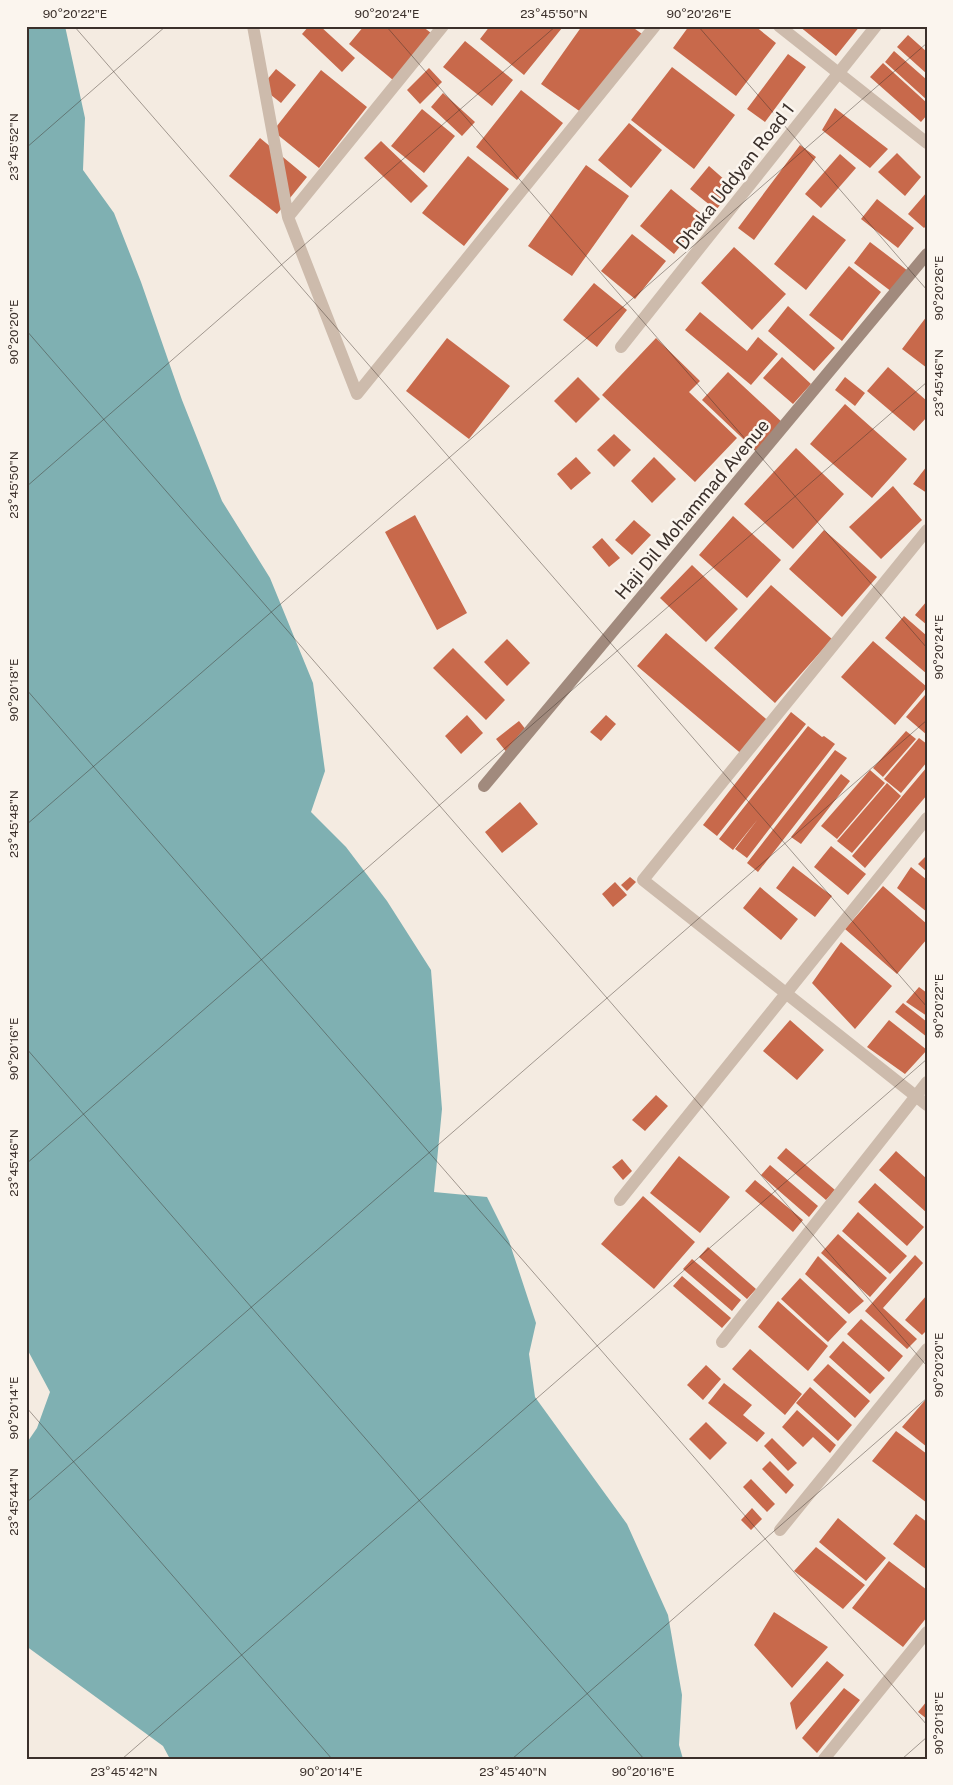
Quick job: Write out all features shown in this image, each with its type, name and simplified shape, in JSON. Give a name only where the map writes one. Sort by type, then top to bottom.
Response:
[{"type":"street","points":[[253,26],[288,217],[357,394],[655,26]]},
{"type":"street","points":[[288,217],[443,26]]},
{"type":"street","points":[[779,26],[927,143]]},
{"type":"street","name":"Dhaka Uddyan Road 1","points":[[621,347],[876,26]]},
{"type":"street","name":"Haji Dil Mohammad Avenue","points":[[484,786],[927,254]]},
{"type":"street","points":[[927,530],[643,880],[927,1105]]},
{"type":"street","points":[[620,1200],[927,818]]},
{"type":"street","points":[[722,1342],[927,1082]]},
{"type":"street","points":[[780,1530],[927,1349]]},
{"type":"street","points":[[824,1759],[927,1632]]},
{"type":"water","points":[[26,26],[65,26],[85,118],[83,170],[114,213],[141,282],[182,400],[222,501],[270,578],[313,683],[325,771],[311,812],[346,847],[387,901],[431,970],[442,1109],[434,1192],[487,1197],[509,1241],[536,1323],[529,1354],[535,1397],[627,1524],[668,1615],[682,1695],[679,1745],[683,1759],[170,1759],[163,1746],[26,1646],[26,1444],[37,1428],[50,1392],[26,1347]]},
{"type":"building","points":[[309,26],[320,26],[355,58],[342,72],[302,34]]},
{"type":"building","points":[[364,26],[422,26],[431,33],[393,80],[349,44]]},
{"type":"building","points":[[490,26],[559,26],[562,28],[524,75],[480,39]]},
{"type":"building","points":[[582,26],[631,26],[642,34],[585,115],[541,84]]},
{"type":"building","points":[[689,26],[755,26],[776,43],[736,96],[673,48]]},
{"type":"building","points":[[799,26],[860,26],[836,56]]},
{"type":"building","points":[[908,35],[927,52],[927,74],[897,47]]},
{"type":"building","points":[[465,41],[513,80],[492,106],[443,67]]},
{"type":"building","points":[[894,51],[927,80],[927,100],[885,62]]},
{"type":"building","points":[[788,54],[806,67],[765,122],[747,109]]},
{"type":"building","points":[[883,63],[927,103],[927,115],[921,122],[870,77]]},
{"type":"building","points":[[672,67],[735,115],[694,169],[631,120]]},
{"type":"building","points":[[429,68],[442,82],[420,104],[407,90]]},
{"type":"building","points":[[276,69],[296,85],[281,103],[261,87]]},
{"type":"building","points":[[321,70],[367,107],[319,168],[273,131]]},
{"type":"building","points":[[521,90],[563,123],[517,180],[476,147]]},
{"type":"building","points":[[443,93],[475,122],[462,136],[431,107]]},
{"type":"building","points":[[835,108],[888,149],[870,168],[822,130]]},
{"type":"building","points":[[422,109],[455,136],[424,173],[391,146]]},
{"type":"building","points":[[629,123],[662,150],[631,188],[598,160]]},
{"type":"building","points":[[260,138],[307,177],[277,214],[229,176]]},
{"type":"building","points":[[381,141],[428,186],[411,203],[364,158]]},
{"type":"building","points":[[800,145],[816,157],[754,240],[738,228]]},
{"type":"building","points":[[897,153],[921,177],[905,196],[878,172]]},
{"type":"building","points":[[840,154],[856,168],[821,208],[805,194]]},
{"type":"building","points":[[468,156],[509,189],[464,246],[422,213]]},
{"type":"building","points":[[586,165],[629,196],[572,276],[528,246]]},
{"type":"building","points":[[709,166],[734,188],[716,210],[690,189]]},
{"type":"building","points":[[671,189],[704,216],[674,254],[640,226]]},
{"type":"building","points":[[927,192],[927,225],[924,228],[908,214]]},
{"type":"building","points":[[877,199],[914,228],[898,248],[861,219]]},
{"type":"building","points":[[813,215],[846,240],[806,290],[774,264]]},
{"type":"building","points":[[632,234],[666,261],[635,299],[601,271]]},
{"type":"building","points":[[870,242],[908,271],[892,292],[854,263]]},
{"type":"building","points":[[734,247],[786,294],[752,330],[701,283]]},
{"type":"building","points":[[849,266],[881,292],[842,341],[809,315]]},
{"type":"building","points":[[594,283],[627,310],[597,347],[563,320]]},
{"type":"building","points":[[788,306],[835,348],[814,371],[768,331]]},
{"type":"building","points":[[700,312],[747,351],[758,337],[778,354],[751,385],[685,330]]},
{"type":"building","points":[[927,316],[927,368],[902,349]]},
{"type":"building","points":[[447,338],[510,386],[469,439],[406,391]]},
{"type":"building","points":[[656,338],[700,381],[689,392],[737,438],[695,482],[602,395]]},
{"type":"building","points":[[782,357],[811,384],[793,404],[763,378]]},
{"type":"building","points":[[888,367],[927,401],[927,417],[914,431],[867,391]]},
{"type":"building","points":[[728,372],[784,424],[757,452],[702,400]]},
{"type":"building","points":[[578,377],[600,399],[576,423],[554,401]]},
{"type":"building","points":[[845,377],[865,393],[855,406],[835,390]]},
{"type":"building","points":[[845,404],[907,459],[872,498],[810,444]]},
{"type":"building","points":[[614,434],[631,450],[614,467],[597,450]]},
{"type":"building","points":[[796,448],[844,494],[793,549],[744,504]]},
{"type":"building","points":[[576,457],[591,473],[571,490],[557,474]]},
{"type":"building","points":[[654,457],[676,479],[652,503],[631,481]]},
{"type":"building","points":[[927,466],[927,493],[913,484]]},
{"type":"building","points":[[893,486],[922,520],[881,559],[849,527]]},
{"type":"building","points":[[415,515],[467,613],[437,630],[385,532]]},
{"type":"building","points":[[733,516],[781,560],[747,598],[699,555]]},
{"type":"building","points":[[634,520],[651,535],[632,555],[615,540]]},
{"type":"building","points":[[824,530],[877,577],[842,617],[789,569]]},
{"type":"building","points":[[602,538],[620,558],[609,567],[592,547]]},
{"type":"building","points":[[692,565],[738,609],[706,642],[660,598]]},
{"type":"building","points":[[771,585],[832,639],[775,703],[714,648]]},
{"type":"building","points":[[927,601],[927,625],[915,615]]},
{"type":"building","points":[[904,616],[927,636],[927,674],[885,638]]},
{"type":"building","points":[[666,633],[772,724],[744,756],[637,666]]},
{"type":"building","points":[[507,639],[530,663],[507,686],[484,662]]},
{"type":"building","points":[[873,641],[927,687],[895,725],[841,677]]},
{"type":"building","points":[[453,648],[505,700],[486,720],[433,668]]},
{"type":"building","points":[[925,695],[927,697],[927,735],[906,717]]},
{"type":"building","points":[[791,712],[806,724],[717,836],[703,825]]},
{"type":"building","points":[[467,715],[483,733],[461,754],[445,736]]},
{"type":"building","points":[[606,715],[616,724],[601,741],[590,732]]},
{"type":"building","points":[[519,721],[531,736],[508,754],[496,739]]},
{"type":"building","points":[[808,726],[835,744],[747,858],[735,849],[758,819],[733,850],[719,839]]},
{"type":"building","points":[[906,731],[916,739],[883,777],[873,768]]},
{"type":"building","points":[[919,738],[927,744],[927,762],[901,793],[884,779]]},
{"type":"building","points":[[835,750],[847,758],[758,872],[747,863]]},
{"type":"building","points":[[927,767],[927,795],[865,868],[852,856]]},
{"type":"building","points":[[870,770],[885,783],[837,839],[821,826]]},
{"type":"building","points":[[841,774],[850,781],[801,844],[791,837]]},
{"type":"building","points":[[887,783],[901,796],[852,853],[837,841]]},
{"type":"building","points":[[520,802],[538,824],[502,853],[485,832]]},
{"type":"building","points":[[831,846],[866,874],[848,895],[814,867]]},
{"type":"building","points":[[927,855],[927,872],[918,864]]},
{"type":"building","points":[[793,866],[832,896],[815,917],[776,888]]},
{"type":"building","points":[[911,867],[927,880],[927,912],[897,888]]},
{"type":"building","points":[[630,877],[636,882],[627,891],[621,885]]},
{"type":"building","points":[[615,882],[627,895],[613,907],[602,894]]},
{"type":"building","points":[[883,886],[927,924],[927,939],[897,974],[845,929]]},
{"type":"building","points":[[760,887],[798,919],[781,940],[743,908]]},
{"type":"building","points":[[841,942],[892,986],[855,1029],[812,983]]},
{"type":"building","points":[[919,987],[927,993],[927,1016],[906,1002]]},
{"type":"building","points":[[903,1003],[927,1022],[927,1037],[895,1012]]},
{"type":"building","points":[[790,1020],[824,1050],[797,1080],[763,1051]]},
{"type":"building","points":[[889,1020],[927,1050],[905,1074],[867,1047]]},
{"type":"building","points":[[656,1095],[668,1106],[645,1131],[632,1120]]},
{"type":"building","points":[[786,1148],[835,1190],[826,1200],[777,1158]]},
{"type":"building","points":[[896,1151],[927,1179],[927,1213],[879,1170]]},
{"type":"building","points":[[679,1156],[730,1197],[700,1233],[650,1193]]},
{"type":"building","points":[[622,1159],[632,1171],[623,1180],[612,1167]]},
{"type":"building","points":[[770,1165],[818,1206],[809,1217],[761,1175]]},
{"type":"building","points":[[755,1180],[803,1220],[793,1232],[745,1191]]},
{"type":"building","points":[[875,1183],[924,1227],[907,1246],[858,1202]]},
{"type":"building","points":[[643,1196],[695,1242],[654,1289],[601,1244]]},
{"type":"building","points":[[858,1212],[907,1256],[890,1274],[842,1231]]},
{"type":"building","points":[[838,1234],[887,1278],[870,1297],[821,1253]]},
{"type":"building","points":[[708,1247],[756,1289],[747,1299],[699,1257]]},
{"type":"building","points":[[915,1255],[923,1263],[883,1308],[917,1339],[907,1349],[865,1311]]},
{"type":"building","points":[[818,1256],[864,1301],[849,1314],[805,1274]]},
{"type":"building","points":[[692,1259],[741,1300],[732,1311],[683,1269]]},
{"type":"building","points":[[682,1276],[731,1318],[722,1328],[673,1286]]},
{"type":"building","points":[[800,1278],[847,1322],[828,1342],[781,1299]]},
{"type":"building","points":[[927,1295],[927,1330],[922,1335],[905,1320]]},
{"type":"building","points":[[778,1301],[828,1346],[808,1371],[758,1327]]},
{"type":"building","points":[[861,1319],[903,1356],[889,1372],[847,1334]]},
{"type":"building","points":[[843,1341],[885,1378],[870,1394],[829,1357]]},
{"type":"building","points":[[750,1349],[802,1394],[785,1415],[732,1369]]},
{"type":"building","points":[[828,1364],[870,1401],[855,1418],[813,1380]]},
{"type":"building","points":[[706,1365],[721,1379],[703,1400],[687,1385]]},
{"type":"building","points":[[724,1383],[752,1405],[743,1415],[765,1433],[757,1442],[708,1403]]},
{"type":"building","points":[[810,1387],[852,1425],[838,1441],[796,1403]]},
{"type":"building","points":[[927,1398],[927,1447],[902,1427]]},
{"type":"building","points":[[797,1410],[836,1445],[830,1453],[813,1437],[803,1447],[782,1427]]},
{"type":"building","points":[[706,1422],[727,1443],[710,1460],[689,1439]]},
{"type":"building","points":[[896,1431],[927,1454],[927,1503],[872,1461]]},
{"type":"building","points":[[772,1438],[797,1463],[788,1471],[764,1446]]},
{"type":"building","points":[[770,1461],[794,1485],[786,1494],[762,1469]]},
{"type":"building","points":[[751,1479],[775,1504],[767,1512],[743,1487]]},
{"type":"building","points":[[752,1508],[762,1519],[751,1530],[741,1520]]},
{"type":"building","points":[[916,1514],[927,1522],[927,1570],[893,1544]]},
{"type":"building","points":[[838,1518],[886,1558],[866,1581],[819,1542]]},
{"type":"building","points":[[816,1547],[865,1585],[843,1609],[794,1571]]},
{"type":"building","points":[[889,1561],[927,1590],[927,1617],[903,1647],[852,1608]]},
{"type":"building","points":[[774,1612],[828,1647],[792,1688],[754,1645]]},
{"type":"building","points":[[827,1661],[844,1675],[796,1730],[790,1703]]},
{"type":"building","points":[[844,1688],[860,1700],[817,1753],[802,1738]]},
{"type":"building","points":[[927,1701],[927,1719],[918,1712]]}]
